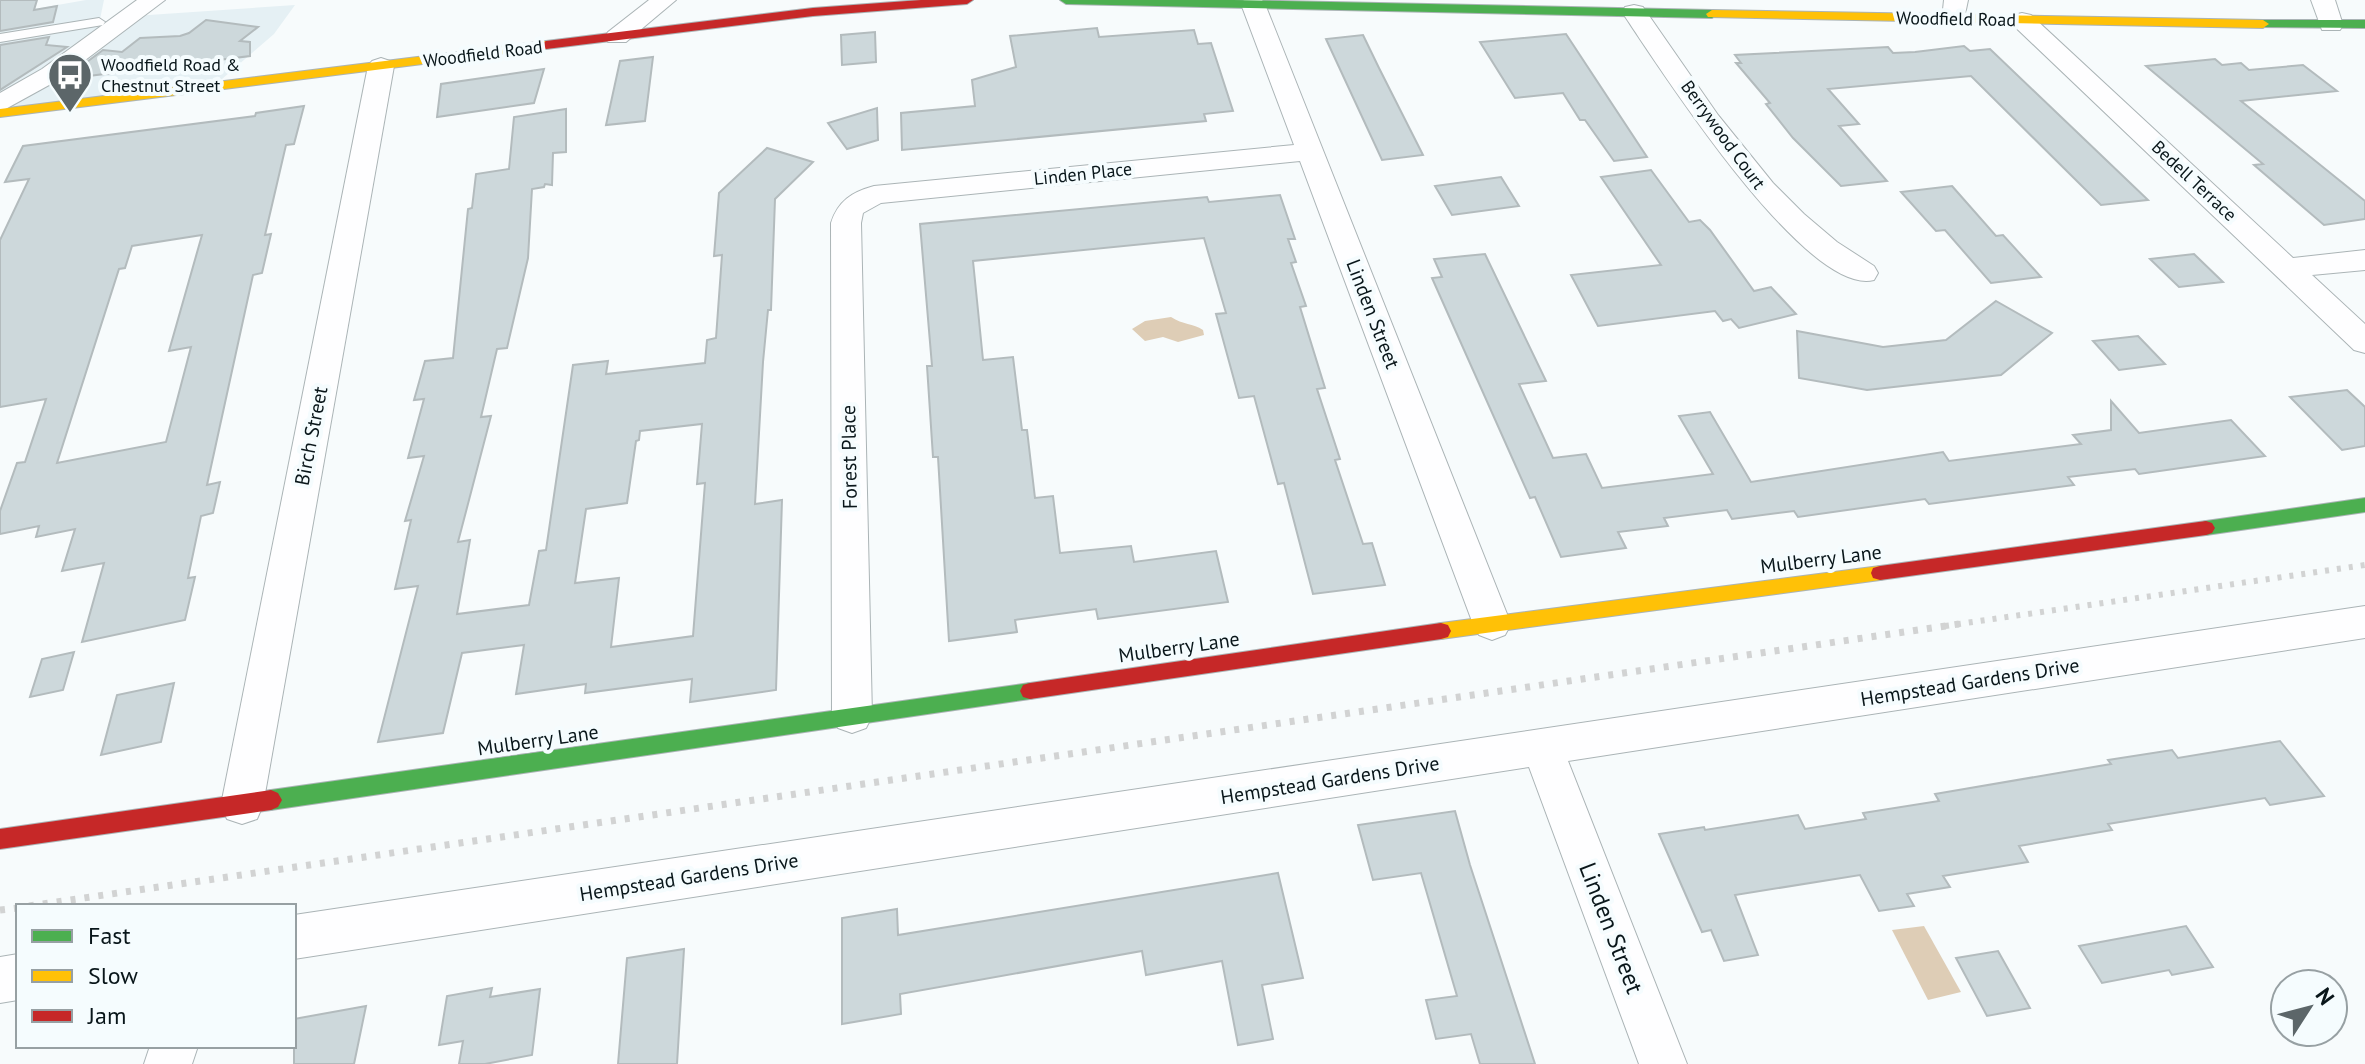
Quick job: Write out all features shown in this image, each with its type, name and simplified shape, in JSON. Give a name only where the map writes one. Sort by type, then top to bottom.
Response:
[{"type":"main road","name":"Woodfield Road","points":[[0,113],[813,12],[967,0]]},
{"type":"main road","name":"Woodfield Road","points":[[1066,0],[1955,9],[2022,20],[2365,24]]},
{"type":"main road","name":"Mulberry Lane","points":[[0,839],[1492,624],[2074,548],[2365,505]]},
{"type":"street","points":[[0,104],[51,74],[99,22],[153,0]]},
{"type":"street","points":[[617,37],[664,0]]},
{"type":"street","points":[[2323,0],[2331,25]]},
{"type":"street","name":"Linden Street","points":[[1253,4],[1492,624]]},
{"type":"street","name":"Berrywood Court","points":[[1620,8],[1763,191],[1837,258],[1863,273]]},
{"type":"street","name":"Bedell Terrace","points":[[2022,20],[2365,342]]},
{"type":"street","name":"Birch Street","points":[[242,805],[381,66]]},
{"type":"street","name":"Linden Place","points":[[857,202],[874,195],[1310,152]]},
{"type":"street","name":"Forest Place","points":[[852,716],[846,223],[850,208],[857,202]]},
{"type":"street","points":[[2289,268],[2365,260]]},
{"type":"street","name":"Hempstead Gardens Drive","points":[[296,937],[2365,622]]},
{"type":"street","name":"Linden Street","points":[[1542,747],[1663,1064]]},
{"type":"lane","points":[[0,38],[99,22]]},
{"type":"shaded area","points":[[86,0],[104,0],[95,43],[134,16],[295,5],[274,34],[214,86],[0,111],[0,15]]},
{"type":"shaded area","points":[[1171,317],[1203,330],[1204,335],[1178,342],[1163,337],[1145,341],[1132,329],[1145,321]]},
{"type":"shaded area","points":[[1924,926],[1961,992],[1928,1000],[1892,930]]},
{"type":"building","points":[[0,0],[37,0],[34,10],[57,6],[53,22],[0,31]]},
{"type":"building","points":[[206,20],[258,27],[240,41],[250,42],[250,56],[64,79],[103,50],[122,52],[140,38],[180,36]]},
{"type":"building","points":[[1097,28],[1099,37],[1194,30],[1198,44],[1211,43],[1233,111],[1204,114],[1206,121],[902,150],[901,113],[975,106],[972,80],[1016,67],[1010,36]]},
{"type":"building","points":[[875,32],[876,62],[842,65],[841,35]]},
{"type":"building","points":[[1566,34],[1647,157],[1614,161],[1585,120],[1580,120],[1563,93],[1515,98],[1480,42]]},
{"type":"building","points":[[1363,35],[1423,155],[1382,160],[1326,39]]},
{"type":"building","points":[[49,37],[46,45],[67,47],[0,90],[0,45]]},
{"type":"building","points":[[1964,46],[1970,51],[1990,49],[2148,200],[2101,205],[1971,76],[1828,89],[1859,124],[1839,126],[1887,181],[1841,186],[1793,138],[1766,104],[1770,103],[1736,63],[1741,63],[1735,55],[1888,47],[1893,53]]},
{"type":"building","points":[[653,57],[645,121],[606,125],[620,61]]},
{"type":"building","points":[[2215,59],[2222,65],[2241,63],[2249,70],[2303,65],[2337,91],[2241,101],[2365,201],[2365,219],[2324,225],[2254,165],[2263,164],[2146,66]]},
{"type":"building","points":[[544,69],[534,103],[437,117],[441,84]]},
{"type":"building","points":[[304,106],[294,144],[286,145],[265,235],[271,234],[262,273],[253,275],[207,485],[220,482],[213,513],[201,516],[188,578],[195,577],[185,620],[82,642],[104,563],[62,571],[75,529],[36,537],[39,526],[0,534],[0,511],[17,463],[25,462],[46,399],[0,407],[0,240],[29,179],[5,182],[23,146],[255,116],[256,113]],"holes":[[[202,235],[169,351],[191,347],[166,442],[57,463],[119,269],[125,268],[132,246]]]},
{"type":"building","points":[[877,108],[878,140],[847,149],[828,123]]},
{"type":"building","points":[[566,109],[566,152],[553,153],[552,185],[532,189],[528,258],[507,348],[497,349],[481,417],[491,416],[458,542],[470,540],[457,614],[529,605],[539,551],[546,550],[573,365],[608,361],[606,374],[705,363],[707,340],[716,338],[722,255],[714,256],[719,193],[767,148],[813,162],[775,199],[771,310],[768,310],[763,362],[755,504],[782,500],[776,690],[690,702],[692,679],[585,693],[586,684],[516,694],[524,645],[462,653],[443,733],[378,742],[418,586],[395,589],[411,520],[405,521],[424,456],[408,458],[424,399],[414,400],[425,361],[453,358],[468,209],[472,208],[476,174],[509,169],[514,117]],"holes":[[[702,424],[697,484],[705,483],[693,636],[611,647],[619,578],[575,583],[586,509],[627,503],[640,431]]]},
{"type":"building","points":[[1651,170],[1689,222],[1700,220],[1710,230],[1754,291],[1771,287],[1796,314],[1739,328],[1731,319],[1723,321],[1715,311],[1598,326],[1571,275],[1661,265],[1601,177]]},
{"type":"building","points":[[1501,177],[1519,206],[1452,215],[1435,186]]},
{"type":"building","points":[[1952,186],[1996,236],[2003,235],[2041,277],[1991,283],[1945,230],[1936,231],[1901,192]]},
{"type":"building","points":[[1280,195],[1295,239],[1288,239],[1296,262],[1291,263],[1306,306],[1300,307],[1325,388],[1317,389],[1340,459],[1335,460],[1363,544],[1372,543],[1385,585],[1313,594],[1284,483],[1278,484],[1254,396],[1239,398],[1216,314],[1226,313],[1204,238],[973,261],[983,360],[1013,357],[1022,430],[1027,430],[1035,498],[1053,496],[1060,553],[1131,546],[1134,562],[1216,551],[1228,602],[1098,619],[1096,609],[1015,620],[1017,632],[949,641],[938,457],[933,457],[927,366],[932,366],[920,224],[1207,197],[1209,202]]},
{"type":"building","points":[[1485,254],[1546,381],[1519,384],[1553,458],[1586,454],[1602,488],[1713,474],[1679,416],[1710,412],[1751,482],[1943,452],[1949,461],[2081,444],[2073,435],[2111,430],[2111,401],[2139,433],[2231,420],[2265,456],[2139,474],[2135,469],[2068,477],[2074,485],[1929,504],[1925,499],[1798,517],[1794,511],[1732,519],[1727,510],[1664,518],[1668,526],[1618,532],[1626,548],[1561,557],[1535,497],[1530,498],[1432,278],[1442,277],[1434,259]]},
{"type":"building","points":[[2194,254],[2223,282],[2179,287],[2150,259]]},
{"type":"building","points":[[1996,301],[2052,333],[2001,375],[1867,390],[1799,378],[1797,331],[1883,347],[1946,340]]},
{"type":"building","points":[[2138,336],[2165,364],[2119,370],[2093,341]]},
{"type":"building","points":[[2347,390],[2365,407],[2365,446],[2342,450],[2290,397]]},
{"type":"building","points":[[74,652],[63,690],[30,697],[42,659]]},
{"type":"building","points":[[174,683],[161,742],[101,755],[117,695]]},
{"type":"building","points":[[2280,741],[2324,796],[2270,805],[2265,798],[2108,824],[2112,830],[2019,846],[2028,862],[1943,876],[1950,887],[1907,894],[1914,906],[1879,911],[1860,875],[1735,895],[1758,955],[1724,961],[1711,930],[1702,932],[1659,834],[1798,815],[1805,829],[1866,819],[1863,813],[1939,801],[1935,794],[2111,764],[2108,760],[2172,750],[2178,758]]},
{"type":"building","points":[[1455,811],[1535,1064],[1480,1064],[1471,1034],[1436,1039],[1426,1000],[1457,996],[1421,873],[1373,880],[1358,825]]},
{"type":"building","points":[[1278,873],[1303,978],[1262,985],[1273,1039],[1238,1045],[1222,961],[1146,975],[1142,951],[900,994],[901,1014],[842,1024],[842,918],[897,909],[898,935]]},
{"type":"building","points":[[2186,926],[2213,967],[2172,975],[2169,970],[2102,983],[2079,946]]},
{"type":"building","points":[[684,949],[677,1064],[618,1064],[627,958]]},
{"type":"building","points":[[1998,951],[2030,1008],[1987,1016],[1956,958]]},
{"type":"building","points":[[492,988],[490,997],[540,989],[532,1055],[485,1064],[459,1064],[463,1041],[439,1045],[447,996]]},
{"type":"building","points":[[366,1006],[354,1064],[294,1064],[296,1019]]},
{"type":"railway","points":[[1945,626],[2365,565]]},
{"type":"railway","points":[[43,904],[1959,624]]},
{"type":"railway","points":[[0,910],[16,908]]},
{"type":"traffic: fast","points":[[1066,0],[1712,14]]},
{"type":"traffic: fast","points":[[2263,24],[2365,24]]},
{"type":"traffic: fast","points":[[2206,528],[2365,505]]},
{"type":"traffic: fast","points":[[271,800],[1030,691]]},
{"type":"traffic: slow","points":[[1712,14],[2263,24]]},
{"type":"traffic: slow","points":[[0,113],[546,45]]},
{"type":"traffic: slow","points":[[1441,631],[1880,573]]},
{"type":"traffic: jam","points":[[546,45],[813,12],[967,0]]},
{"type":"traffic: jam","points":[[1880,573],[2206,528]]},
{"type":"traffic: jam","points":[[1030,691],[1441,631]]},
{"type":"traffic: jam","points":[[0,839],[271,800]]},
{"type":"place","name":"Woodfield Road & Chestnut Street","points":[[70,114]]}]
